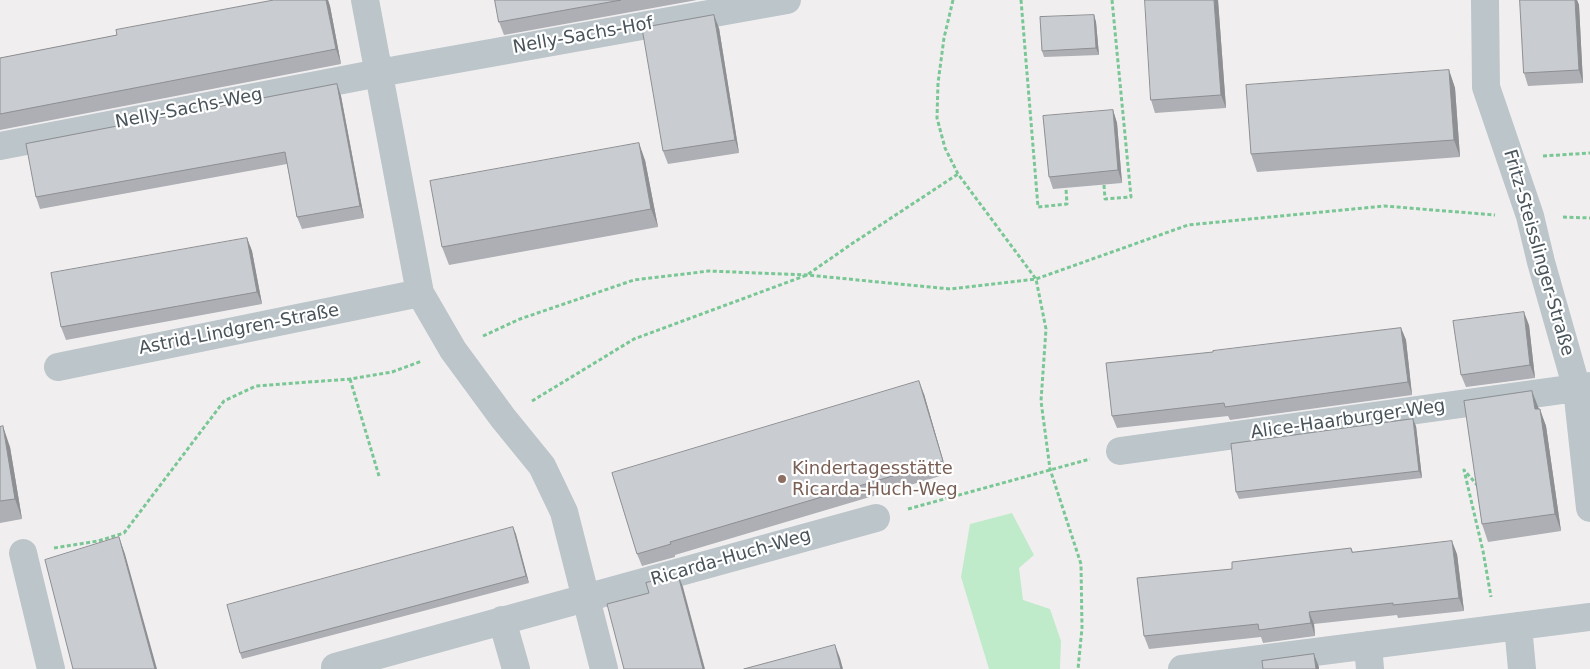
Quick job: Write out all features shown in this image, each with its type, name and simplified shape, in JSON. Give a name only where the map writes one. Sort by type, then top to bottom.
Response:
[{"type":"street","points":[[364,0],[420,293],[453,350],[503,418],[542,466],[564,512],[604,669]]},
{"type":"street","name":"Nelly-Sachs-Hof","points":[[379,73],[787,0]]},
{"type":"street","name":"Fritz-Steisslinger-Straße","points":[[1485,0],[1486,87],[1530,216],[1541,262],[1584,387],[1590,508]]},
{"type":"street","name":"Nelly-Sachs-Weg","points":[[0,146],[379,73]]},
{"type":"street","name":"Astrid-Lindgren-Straße","points":[[58,367],[420,293]]},
{"type":"street","name":"Alice-Haarburger-Weg","points":[[1120,451],[1584,387]]},
{"type":"street","name":"Ricarda-Huch-Weg","points":[[336,669],[335,667],[502,620],[586,599],[876,518]]},
{"type":"street","points":[[23,553],[51,669]]},
{"type":"street","points":[[1182,669],[1369,657],[1508,628],[1590,617]]},
{"type":"street","points":[[502,620],[516,669]]},
{"type":"street","points":[[1508,628],[1522,669]]},
{"type":"path","points":[[953,0],[944,38],[938,83],[937,118],[945,148],[958,174],[1036,278],[1046,329],[1041,400],[1050,468],[1081,564],[1082,628],[1078,669]]},
{"type":"path","points":[[1021,0],[1038,207],[1068,204],[1066,188]]},
{"type":"path","points":[[1104,185],[1105,199],[1131,197],[1112,0]]},
{"type":"path","points":[[1511,158],[1590,153]]},
{"type":"path","points":[[503,418],[634,339],[807,276],[850,245],[958,174]]},
{"type":"path","points":[[98,541],[124,533],[224,401],[256,386],[350,380],[392,372],[453,350],[520,319],[634,280],[708,271],[807,276],[950,289],[1036,278],[1188,225],[1384,206],[1473,214],[1530,216]]},
{"type":"path","points":[[350,380],[380,476]]},
{"type":"path","points":[[876,518],[1050,468],[1120,451]]},
{"type":"path","points":[[1481,490],[1464,470],[1483,551],[1508,628]]},
{"type":"green space","points":[[1012,513],[1034,555],[1019,568],[1023,600],[1050,609],[1061,641],[1060,669],[989,669],[961,577],[970,524]]},
{"type":"building","points":[[274,0],[326,0],[336,49],[0,114],[0,58],[117,35],[116,30]]},
{"type":"building","points":[[495,0],[621,0],[499,22]]},
{"type":"building","points":[[1145,0],[1214,0],[1221,95],[1151,100]]},
{"type":"building","points":[[1520,0],[1575,0],[1579,70],[1524,73]]},
{"type":"building","points":[[714,15],[735,140],[663,151],[642,28]]},
{"type":"building","points":[[1094,15],[1096,48],[1042,51],[1040,17]]},
{"type":"building","points":[[1449,70],[1454,140],[1251,154],[1246,85]]},
{"type":"building","points":[[337,84],[360,206],[297,217],[285,152],[36,197],[26,144]]},
{"type":"building","points":[[1113,110],[1118,170],[1049,177],[1043,116]]},
{"type":"building","points":[[639,143],[651,209],[442,247],[430,181]]},
{"type":"building","points":[[247,238],[257,292],[61,327],[51,273]]},
{"type":"building","points":[[1524,312],[1530,365],[1461,375],[1453,321]]},
{"type":"building","points":[[1401,328],[1408,382],[1225,407],[1224,403],[1112,416],[1106,363],[1213,352]]},
{"type":"building","name":"Kindertagesstätte Ricarda-Huch-Weg","points":[[919,381],[943,461],[670,542],[671,544],[637,554],[612,473]]},
{"type":"building","points":[[1532,391],[1535,409],[1540,409],[1555,514],[1482,524],[1464,401]]},
{"type":"building","points":[[1413,419],[1419,471],[1236,492],[1231,444]]},
{"type":"building","points":[[3,426],[15,499],[0,501],[0,427]]},
{"type":"building","points":[[513,527],[526,576],[240,653],[227,605]]},
{"type":"building","points":[[119,537],[155,669],[73,669],[45,560]]},
{"type":"building","points":[[1452,541],[1459,598],[1309,612],[1311,623],[1259,630],[1258,624],[1144,636],[1137,578],[1232,569],[1232,562],[1351,548],[1352,552]]},
{"type":"building","points":[[678,575],[703,669],[624,669],[607,604],[649,593],[646,583]]},
{"type":"building","points":[[835,645],[841,669],[744,669]]},
{"type":"building","points":[[1314,654],[1316,669],[1263,669],[1262,661]]},
{"type":"place","name":"Kindertagesstätte Ricarda-Huch-Weg","points":[[782,479]]}]
